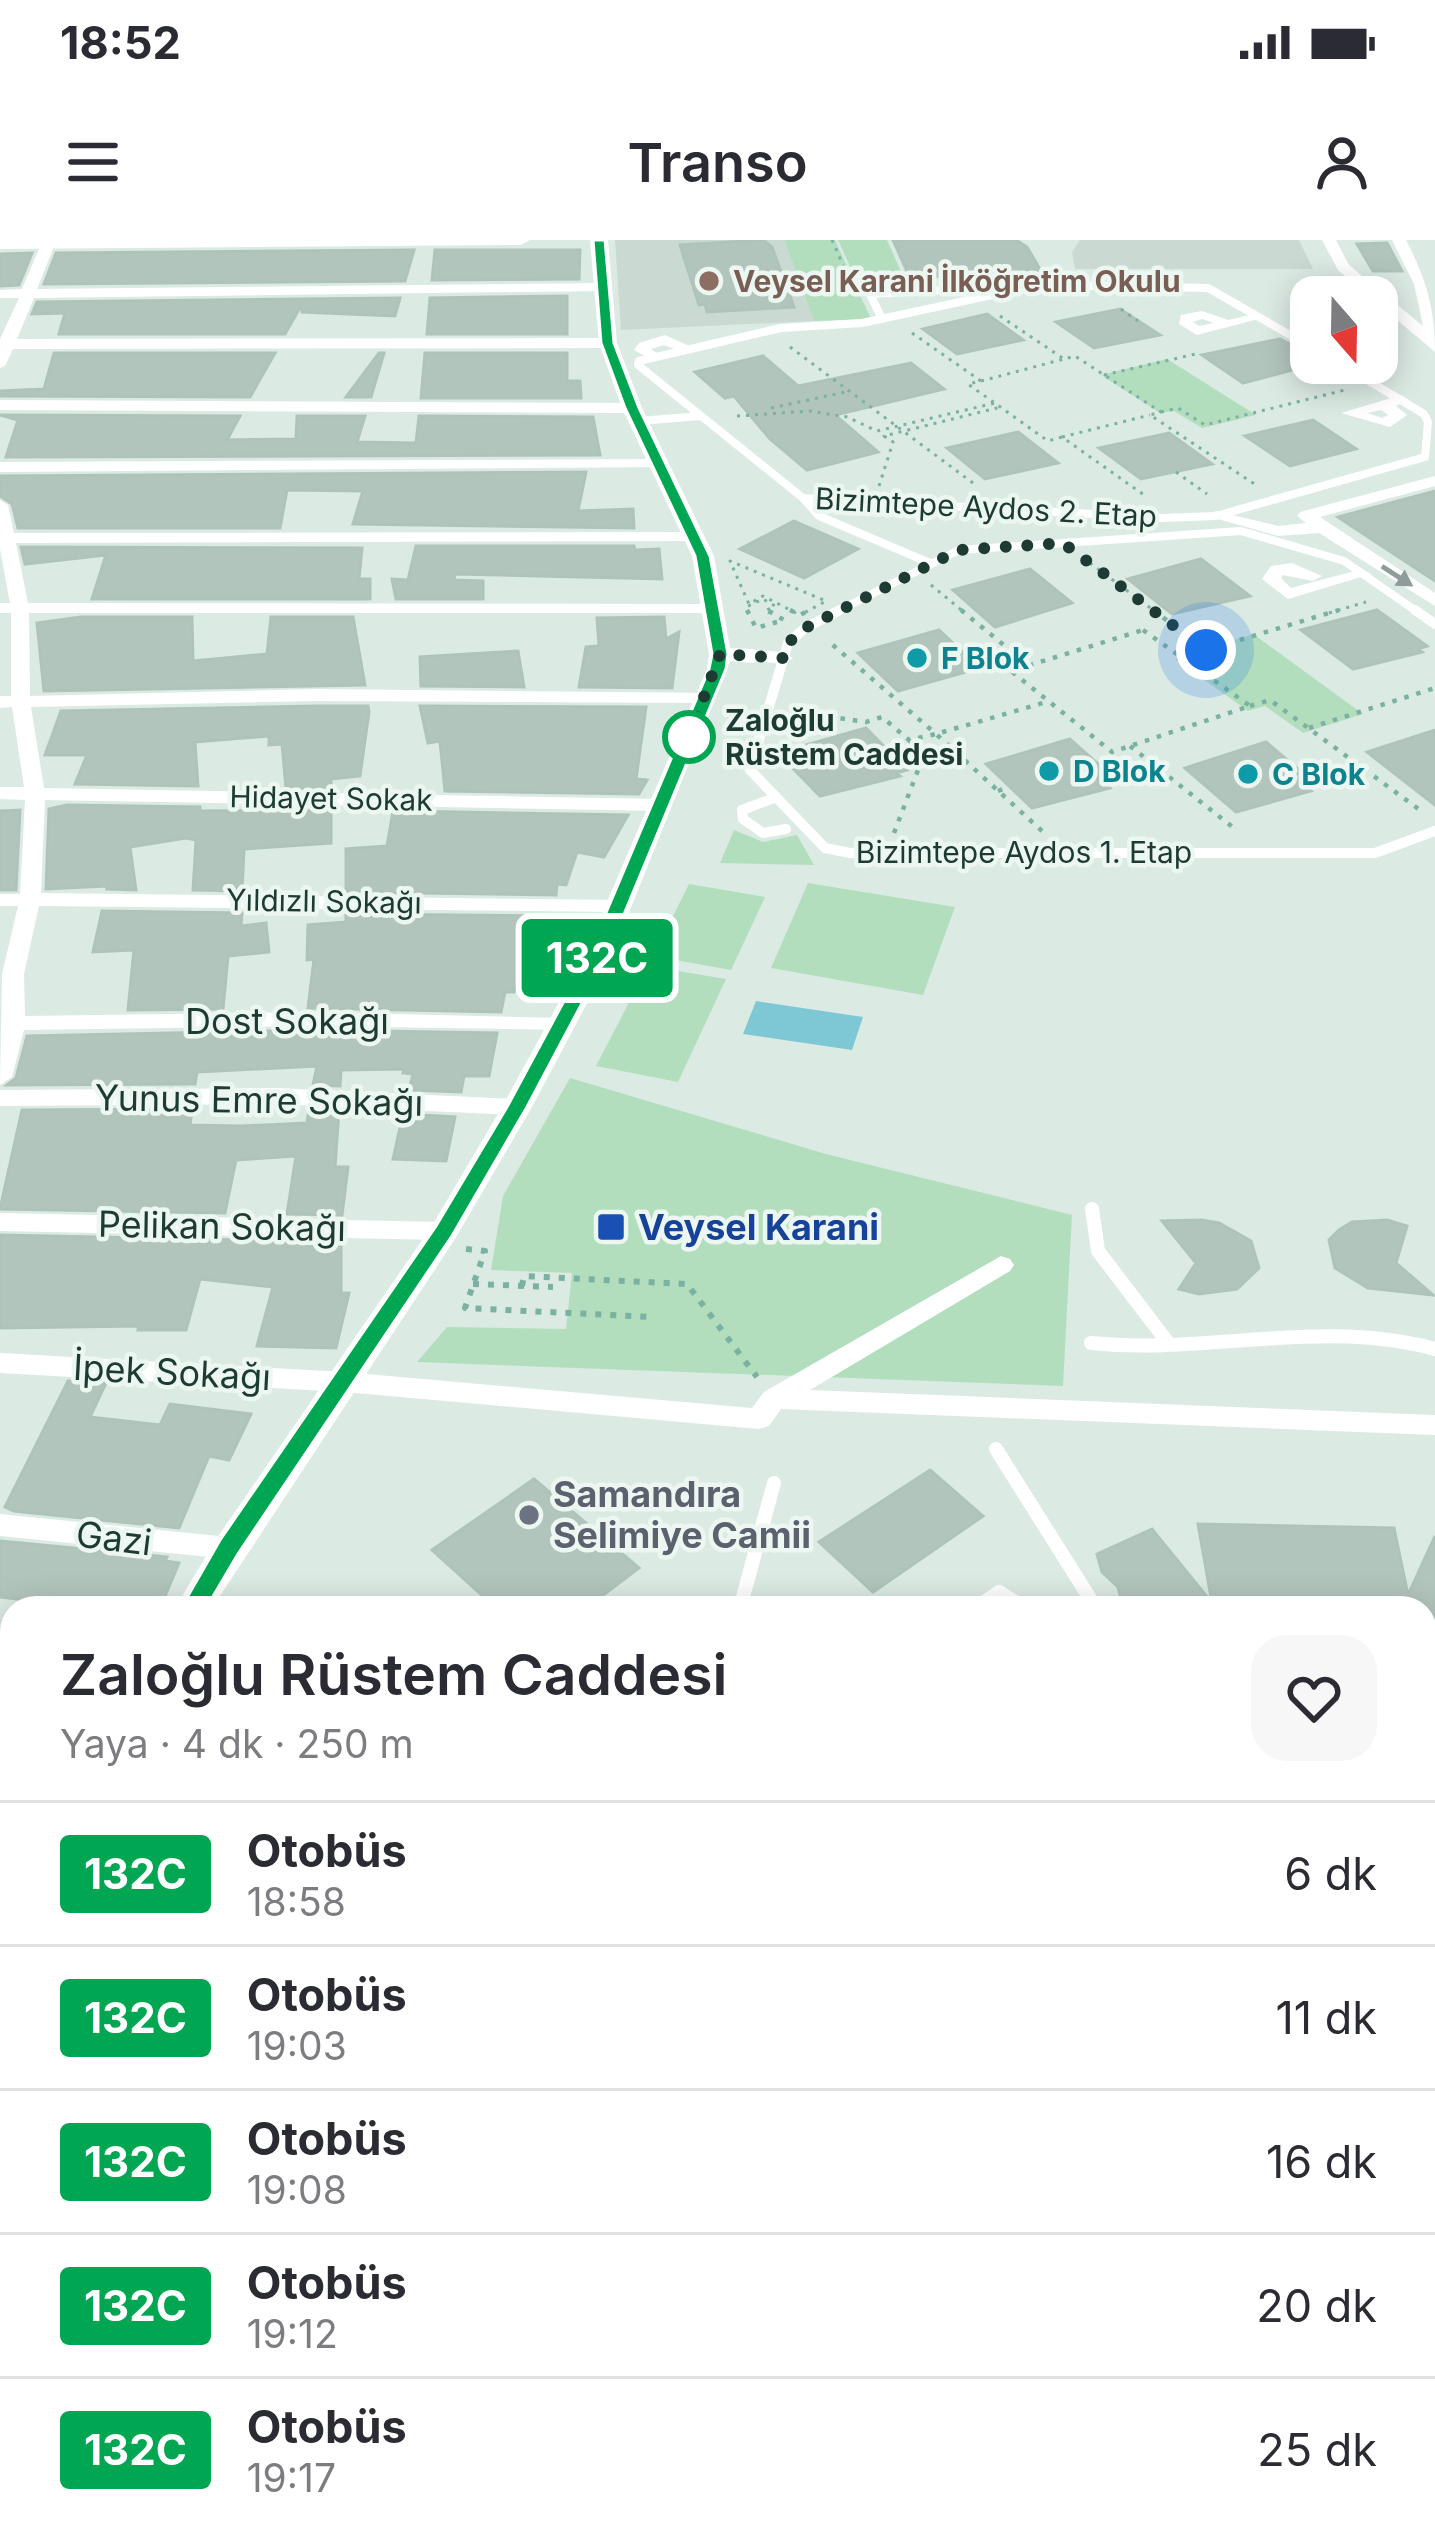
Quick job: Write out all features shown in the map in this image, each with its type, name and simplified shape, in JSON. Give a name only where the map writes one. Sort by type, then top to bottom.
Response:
[{"type":"street","points":[[0,244],[521,240]]},
{"type":"street","points":[[200,1596],[444,1231],[517,1107],[619,906],[720,654],[703,556],[659,462],[649,417],[608,343],[599,240]]},
{"type":"street","points":[[1329,240],[1343,267],[1434,344]]},
{"type":"street","points":[[1399,240],[1421,284],[1434,344]]},
{"type":"street","points":[[0,363],[3,344],[48,244]]},
{"type":"street","points":[[0,294],[600,287]]},
{"type":"street","points":[[1221,320],[1202,315],[1186,318],[1186,324],[1197,332],[1258,316]]},
{"type":"street","points":[[647,353],[644,346],[665,340],[688,349]]},
{"type":"street","points":[[3,344],[608,343]]},
{"type":"street","points":[[0,405],[649,417]]},
{"type":"street","points":[[0,467],[659,462]]},
{"type":"street","points":[[1241,526],[1306,515],[1435,481]]},
{"type":"street","points":[[0,505],[10,608],[11,702],[35,793],[30,900],[7,975],[14,1022],[0,1077]]},
{"type":"street","points":[[1306,515],[1435,601]]},
{"type":"street","points":[[1216,516],[1241,526],[1278,531],[1324,527]]},
{"type":"street","points":[[3,538],[693,536]]},
{"type":"street","points":[[1313,576],[1292,568],[1276,570],[1271,579],[1288,594],[1362,574]]},
{"type":"street","points":[[10,608],[712,608]]},
{"type":"street","points":[[720,654],[784,658]]},
{"type":"street","points":[[11,702],[317,695],[704,697]]},
{"type":"street","name":"Hidayet Sokak","points":[[0,793],[661,805]]},
{"type":"street","name":"Yıldızlı Sokağı","points":[[0,900],[619,906]]},
{"type":"street","name":"Dost Sokağı","points":[[14,1022],[312,1018],[561,1025]]},
{"type":"street","name":"Yunus Emre Sokağı","points":[[0,1098],[277,1096],[517,1107]]},
{"type":"street","name":"Pelikan Sokağı","points":[[0,1222],[444,1231]]},
{"type":"street","points":[[774,1399],[1001,1265]]},
{"type":"street","name":"İpek Sokağı","points":[[0,1363],[344,1382],[759,1419],[774,1399]]},
{"type":"street","points":[[774,1399],[1435,1425]]},
{"type":"street","name":"Gazi","points":[[0,1525],[229,1547]]},
{"type":"lane","name":"Bizimtepe Aydos 2. Etap","points":[[1290,335],[1208,288],[1039,285],[886,318],[769,332],[639,361],[638,365],[803,498],[1176,518],[1216,516],[1425,457],[1428,422],[1424,414],[1394,404],[1374,384]]},
{"type":"lane","points":[[886,318],[870,294],[1039,285]]},
{"type":"lane","points":[[649,417],[700,416]]},
{"type":"lane","points":[[803,498],[819,516],[930,563]]},
{"type":"lane","name":"Bizimtepe Aydos 1. Etap","points":[[1435,623],[1345,562],[1241,526],[959,550],[810,626],[788,643],[751,770],[825,848],[886,854],[1375,853],[1435,831]]},
{"type":"lane","points":[[774,798],[742,810],[742,819],[763,833],[787,829]]},
{"type":"lane","points":[[1092,1209],[1098,1251],[1169,1344]]},
{"type":"lane","points":[[1091,1343],[1125,1349],[1344,1336],[1416,1342],[1435,1349]]},
{"type":"lane","points":[[996,1449],[1088,1596]]},
{"type":"lane","points":[[743,1596],[774,1484]]},
{"type":"path","points":[[832,240],[856,298]]},
{"type":"path","points":[[974,299],[1064,359]]},
{"type":"path","points":[[886,318],[981,381]]},
{"type":"path","points":[[769,332],[1009,510]]},
{"type":"path","points":[[1160,412],[1075,356],[968,384],[1048,441],[1178,408],[1205,425],[1369,384]]},
{"type":"path","points":[[700,416],[855,392]]},
{"type":"path","points":[[762,410],[859,418],[877,431],[998,405]]},
{"type":"path","points":[[1150,415],[1279,500]]},
{"type":"path","points":[[873,502],[893,442],[884,436],[901,428]]},
{"type":"path","points":[[1062,437],[1176,518]]},
{"type":"path","points":[[953,467],[967,464]]},
{"type":"path","points":[[1063,543],[1206,650]]},
{"type":"path","points":[[800,615],[826,602],[777,577],[770,580],[730,561],[749,604],[763,596],[771,602],[776,606],[765,611],[784,620],[756,628],[746,607],[763,599],[771,602],[800,615],[1066,853]]},
{"type":"path","points":[[914,571],[1029,665]]},
{"type":"path","points":[[1180,658],[1392,594]]},
{"type":"path","points":[[1250,706],[1142,630],[1011,671],[1112,752],[1270,700],[1435,821]]},
{"type":"path","points":[[868,676],[879,673]]},
{"type":"path","points":[[1309,728],[1435,688]]},
{"type":"path","points":[[909,740],[1050,701]]},
{"type":"path","points":[[770,707],[866,722],[882,717],[923,757],[886,854]]},
{"type":"path","points":[[1130,746],[1264,853]]},
{"type":"path","points":[[998,791],[1010,787]]},
{"type":"path","points":[[482,1258],[465,1308],[652,1317]]},
{"type":"path","points":[[522,1286],[524,1276],[687,1284],[774,1399]]},
{"type":"path","points":[[473,1284],[553,1287]]},
{"type":"shaded area","name":"Veysel Karani İlköğretim Okulu","points":[[615,240],[784,240],[814,321],[621,330]]},
{"type":"shaded area","points":[[1080,240],[1299,240],[1313,269],[1075,269],[1072,252]]},
{"type":"green space","points":[[784,240],[835,240],[871,319],[814,321]]},
{"type":"green space","points":[[838,240],[887,240],[902,274],[855,277]]},
{"type":"green space","points":[[1167,359],[1256,415],[1202,428],[1174,411],[1160,413],[1101,375]]},
{"type":"green space","points":[[1253,634],[1363,714],[1303,733],[1265,706],[1248,711],[1175,659]]},
{"type":"green space","points":[[734,830],[763,842],[797,835],[814,865],[720,863]]},
{"type":"green space","points":[[808,883],[955,907],[923,995],[771,968]]},
{"type":"green space","points":[[689,884],[765,897],[731,970],[653,956]]},
{"type":"green space","points":[[648,966],[726,979],[678,1082],[596,1066]]},
{"type":"green space","points":[[570,1078],[826,1154],[1072,1215],[1063,1386],[417,1362],[447,1327],[566,1329],[572,1273],[491,1270],[503,1196]]},
{"type":"water","points":[[756,1001],[863,1017],[852,1050],[743,1034]]},
{"type":"building","points":[[763,240],[772,247],[794,307],[707,312],[705,304],[699,305],[680,245]]},
{"type":"building","points":[[893,240],[1016,240],[1027,247],[1041,271],[910,278]]},
{"type":"building","points":[[1387,243],[1402,271],[1373,271],[1357,244]]},
{"type":"building","points":[[414,250],[405,281],[44,284],[56,253]]},
{"type":"building","points":[[435,250],[580,250],[579,279],[432,280]]},
{"type":"building","points":[[32,253],[19,285],[0,286],[0,254]]},
{"type":"building","points":[[567,296],[567,334],[427,334],[430,298]]},
{"type":"building","points":[[400,298],[395,316],[302,312],[302,304],[285,334],[59,334],[65,313],[32,314],[37,302]]},
{"type":"building","points":[[1120,309],[1160,335],[1094,348],[1056,322]]},
{"type":"building","points":[[987,314],[1023,340],[957,354],[923,329]]},
{"type":"building","points":[[1280,339],[1290,344],[1290,371],[1243,383],[1202,355]]},
{"type":"building","points":[[54,353],[275,353],[250,397],[0,396],[0,391],[44,389]]},
{"type":"building","points":[[379,353],[384,353],[371,397],[346,397]]},
{"type":"building","points":[[425,353],[567,353],[567,381],[580,381],[581,398],[421,398]]},
{"type":"building","points":[[763,356],[798,386],[911,363],[944,389],[835,415],[878,452],[807,470],[770,439],[734,396],[725,398],[695,372]]},
{"type":"building","points":[[0,415],[240,416],[227,440],[296,439],[297,416],[365,416],[357,442],[416,443],[419,416],[593,417],[600,455],[6,457],[18,420]]},
{"type":"building","points":[[1313,420],[1356,449],[1290,466],[1245,436]]},
{"type":"building","points":[[1018,432],[1058,463],[985,479],[947,448]]},
{"type":"building","points":[[1169,433],[1212,464],[1141,479],[1099,448]]},
{"type":"building","points":[[586,472],[578,511],[633,509],[634,528],[353,524],[363,491],[287,490],[280,528],[18,528],[12,504],[0,496],[1,476]]},
{"type":"building","points":[[1435,491],[1435,581],[1338,517]]},
{"type":"building","points":[[794,521],[858,549],[804,578],[740,549]]},
{"type":"building","points":[[416,546],[659,549],[662,579],[455,574],[454,580],[483,581],[483,599],[396,599],[392,579],[408,580]]},
{"type":"building","points":[[21,547],[362,548],[359,579],[370,579],[370,599],[92,599],[106,555],[25,564]]},
{"type":"building","points":[[1201,559],[1250,596],[1172,614],[1128,579]]},
{"type":"building","points":[[1030,569],[1072,603],[995,627],[953,590]]},
{"type":"building","points":[[1377,610],[1427,646],[1418,649],[1422,652],[1353,669],[1301,630]]},
{"type":"building","points":[[81,617],[192,617],[193,661],[267,654],[271,617],[353,617],[365,685],[44,691],[37,623]]},
{"type":"building","points":[[664,617],[666,639],[679,632],[672,688],[579,687],[586,647],[599,646],[597,618]]},
{"type":"building","name":"F Blok","points":[[939,630],[980,668],[898,691],[858,653]]},
{"type":"building","points":[[518,651],[524,687],[421,686],[420,657]]},
{"type":"building","points":[[368,706],[360,776],[331,779],[331,789],[286,788],[282,744],[269,745],[269,736],[195,742],[198,786],[75,784],[87,755],[45,755],[61,711]]},
{"type":"building","points":[[420,706],[646,707],[636,779],[647,780],[639,794],[445,791],[440,741],[428,743]]},
{"type":"building","points":[[866,728],[907,770],[896,773],[900,776],[820,796],[778,753]]},
{"type":"building","points":[[1435,730],[1435,805],[1367,752]]},
{"type":"building","name":"D Blok","points":[[1070,739],[1117,781],[1106,784],[1110,788],[1032,808],[986,764]]},
{"type":"building","name":"C Blok","points":[[1266,742],[1317,785],[1307,788],[1311,791],[1236,812],[1185,768]]},
{"type":"building","points":[[67,805],[331,810],[331,843],[244,849],[242,891],[193,890],[196,840],[186,838],[130,847],[136,890],[107,886],[46,889],[49,809]]},
{"type":"building","points":[[20,810],[16,890],[0,890],[0,811]]},
{"type":"building","points":[[393,811],[628,815],[604,857],[577,852],[566,885],[557,884],[556,895],[346,892],[346,849],[387,846]]},
{"type":"building","points":[[102,911],[242,913],[241,926],[266,923],[269,952],[228,956],[223,1009],[128,1010],[134,950],[93,952]]},
{"type":"building","points":[[346,914],[552,916],[546,946],[525,947],[514,992],[505,992],[501,1012],[308,1008],[314,959],[307,960],[308,925],[346,922]]},
{"type":"building","points":[[312,1030],[497,1033],[489,1076],[464,1076],[461,1092],[409,1090],[413,1074],[403,1073],[404,1069],[341,1070],[340,1086],[313,1085],[317,1066],[197,1072],[195,1084],[7,1085],[16,1078],[27,1036]]},
{"type":"building","points":[[192,1109],[190,1125],[241,1126],[307,1123],[309,1110],[339,1111],[335,1167],[348,1167],[342,1215],[287,1214],[296,1156],[236,1160],[225,1213],[0,1209],[22,1110]]},
{"type":"building","points":[[403,1114],[455,1117],[446,1161],[393,1159]]},
{"type":"building","points":[[1387,1220],[1407,1226],[1396,1263],[1433,1295],[1368,1288],[1335,1268],[1329,1240],[1339,1230],[1352,1222]]},
{"type":"building","points":[[1162,1221],[1219,1223],[1251,1241],[1259,1268],[1237,1289],[1199,1294],[1179,1289],[1196,1263]]},
{"type":"building","points":[[0,1235],[341,1242],[341,1293],[349,1293],[336,1348],[257,1346],[273,1287],[200,1279],[186,1330],[0,1328]]},
{"type":"building","points":[[68,1381],[106,1383],[90,1417],[160,1425],[170,1404],[251,1414],[229,1460],[209,1456],[179,1528],[5,1507]]},
{"type":"building","points":[[930,1470],[983,1516],[873,1592],[819,1542]]},
{"type":"building","name":"Samandıra Selimiye Camii","points":[[534,1479],[639,1568],[602,1596],[483,1596],[432,1550]]},
{"type":"building","points":[[1198,1524],[1394,1528],[1408,1595],[1435,1536],[1435,1596],[1211,1596]]},
{"type":"building","points":[[1152,1529],[1206,1596],[1120,1596],[1118,1587],[1102,1572],[1097,1554]]},
{"type":"building","points":[[0,1541],[167,1557],[165,1561],[179,1563],[165,1596],[0,1596]]},
{"type":"bus line","name":"132C","points":[[200,1596],[444,1231],[517,1107],[596,960],[718,669],[720,654],[703,556],[632,408],[608,343],[599,240]]},
{"type":"place","name":"Veysel Karani İlköğretim Okulu","points":[[709,281]]},
{"type":"place","name":"F Blok","points":[[917,658]]},
{"type":"place","name":"Zaloğlu Rüstem Caddesi","points":[[689,737]]},
{"type":"place","name":"D Blok","points":[[1049,771]]},
{"type":"place","name":"C Blok","points":[[1248,774]]},
{"type":"place","name":"Veysel Karani","points":[[611,1227]]},
{"type":"place","name":"Samandıra Selimiye Camii","points":[[529,1515]]},
{"type":"route","points":[[689,737],[720,654],[784,658],[788,643],[805,628],[959,550],[1063,543],[1206,650]]}]
